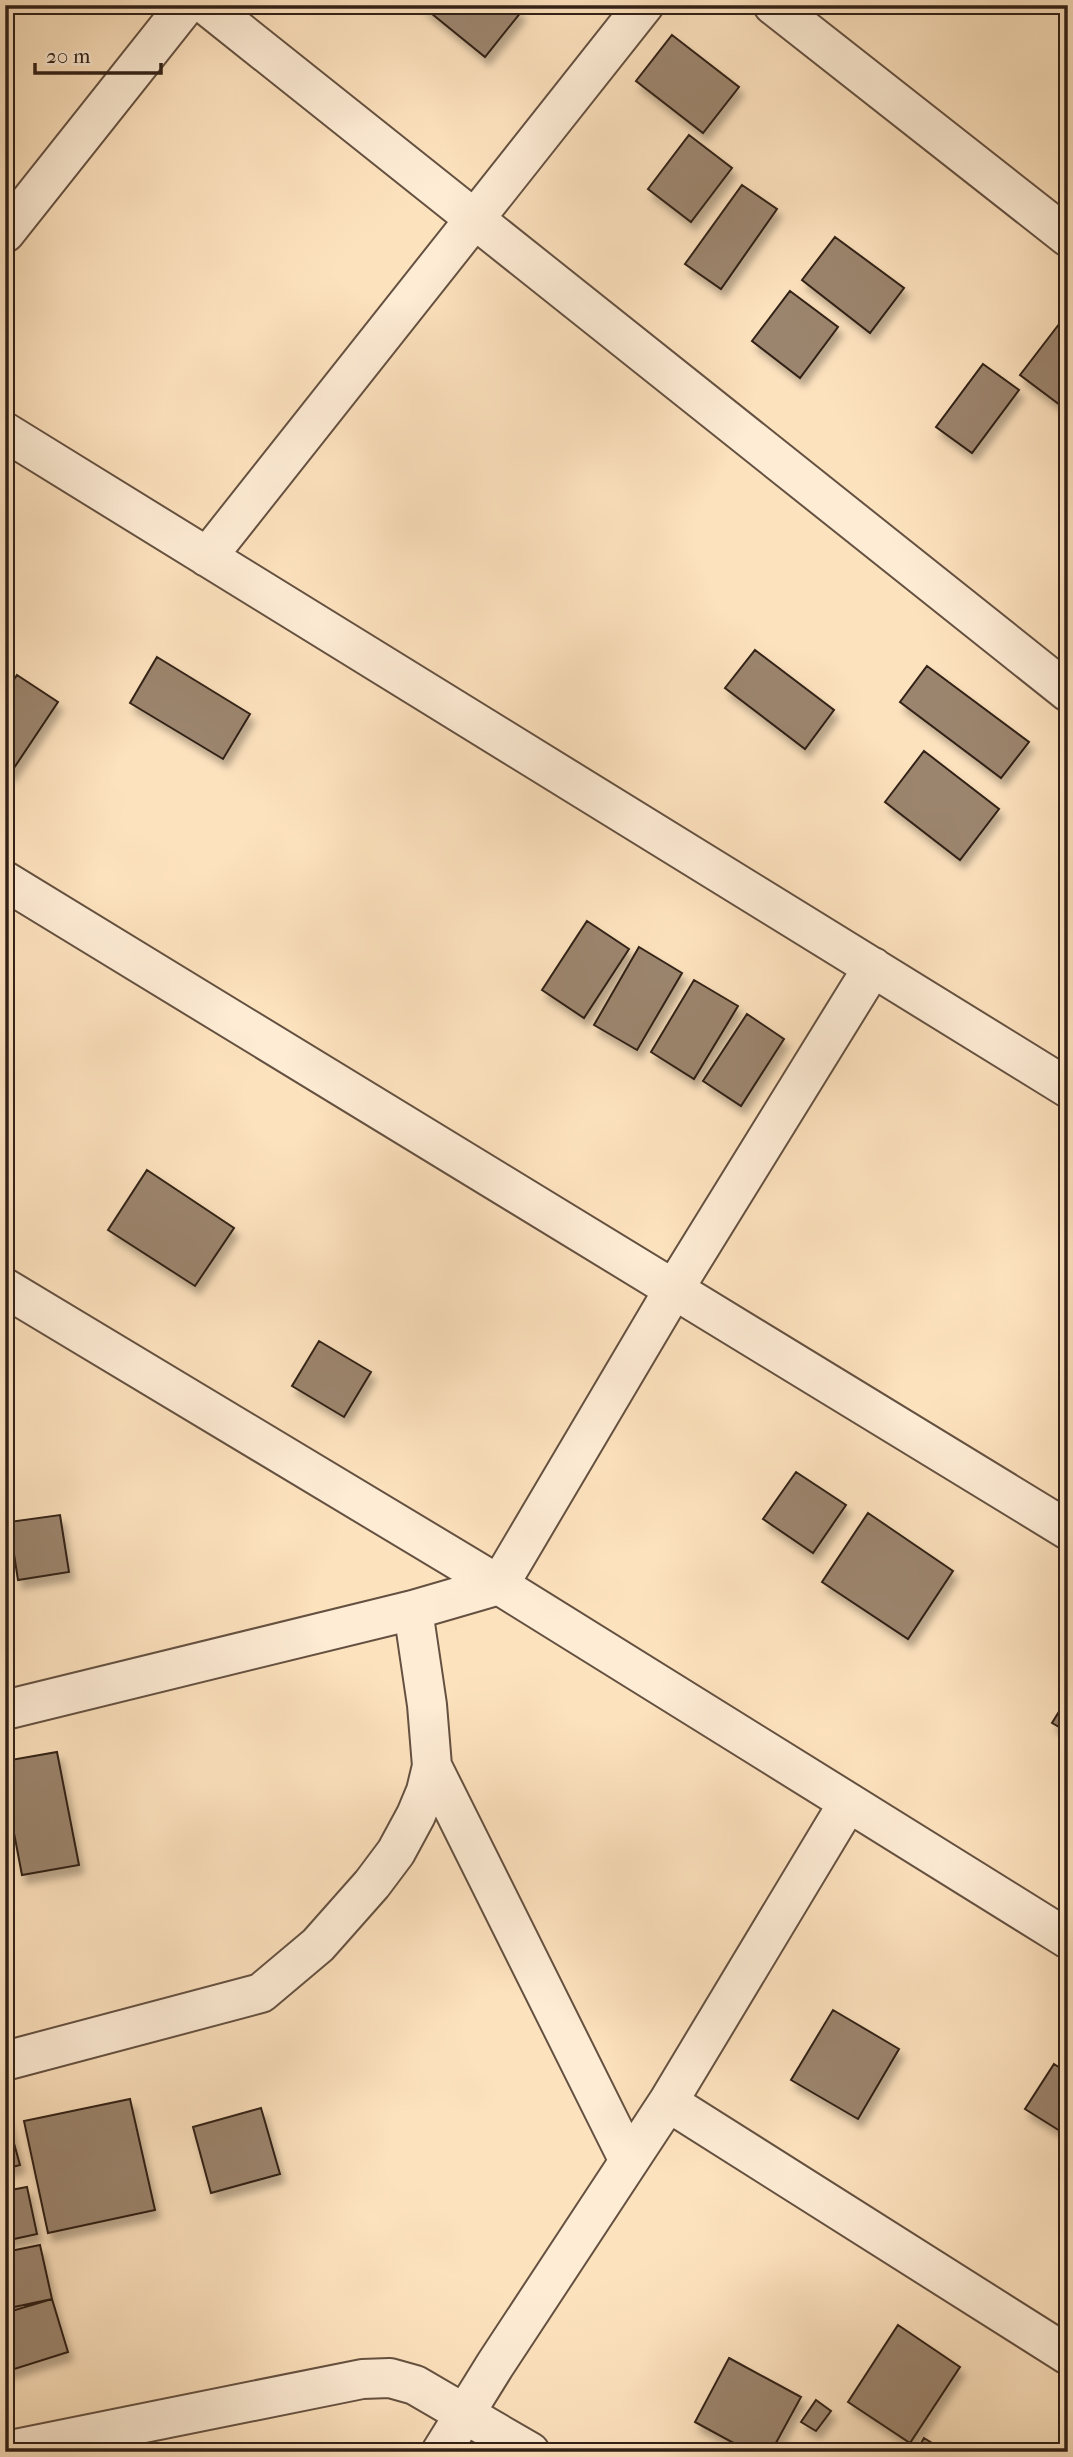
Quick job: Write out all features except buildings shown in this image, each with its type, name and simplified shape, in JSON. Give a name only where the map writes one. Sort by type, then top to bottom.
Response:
[{"type":"street","points":[[5,233],[186,5]]},
{"type":"street","points":[[206,5],[1068,692]]},
{"type":"street","points":[[207,557],[644,5]]},
{"type":"street","points":[[773,5],[1068,237]]},
{"type":"street","points":[[5,432],[1068,1088]]},
{"type":"street","points":[[5,881],[1068,1530]]},
{"type":"street","points":[[5,1710],[413,1610],[499,1585],[674,1289],[873,967]]},
{"type":"street","points":[[5,1288],[499,1585],[1068,1939]]},
{"type":"street","points":[[413,1610],[427,1705],[432,1766],[629,2161]]},
{"type":"street","points":[[5,2061],[261,1993],[318,1945],[372,1884],[396,1852],[416,1815],[432,1766]]},
{"type":"street","points":[[441,2452],[668,2102],[848,1803]]},
{"type":"street","points":[[668,2102],[1068,2355]]},
{"type":"street","points":[[5,2451],[362,2379],[390,2378],[415,2385],[530,2452]]}]
